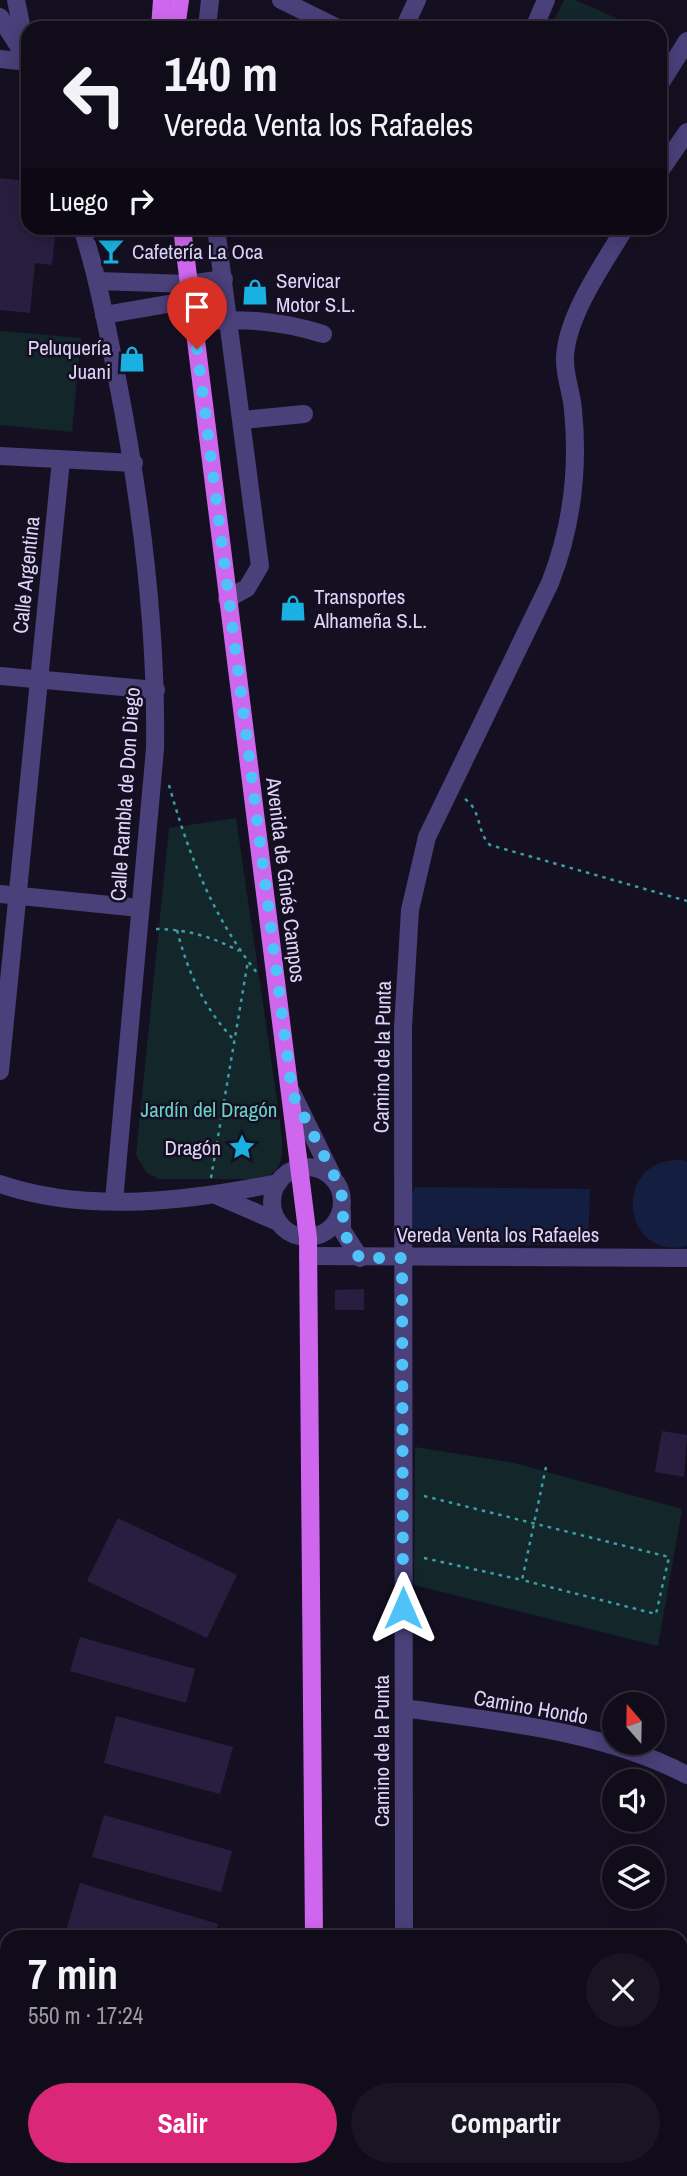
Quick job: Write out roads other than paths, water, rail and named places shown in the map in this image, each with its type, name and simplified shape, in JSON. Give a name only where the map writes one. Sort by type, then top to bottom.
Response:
[{"type":"main road","points":[[160,21],[162,0]]},
{"type":"main road","points":[[177,21],[180,0]]},
{"type":"main road","name":"Avenida de Ginés Campos","points":[[182,235],[309,1238],[314,1930]]},
{"type":"street","points":[[16,0],[21,25]]},
{"type":"street","points":[[208,21],[210,0]]},
{"type":"street","points":[[281,0],[324,21]]},
{"type":"street","points":[[407,21],[417,0]]},
{"type":"street","points":[[537,21],[546,0]]},
{"type":"street","points":[[0,17],[21,50]]},
{"type":"street","points":[[667,73],[687,41]]},
{"type":"street","points":[[0,59],[21,60]]},
{"type":"street","points":[[667,161],[687,132]]},
{"type":"street","name":"Calle Rambla de Don Diego","points":[[84,235],[97,281],[134,463],[156,690],[155,749],[114,1201]]},
{"type":"street","points":[[217,235],[260,566],[247,588],[227,599]]},
{"type":"street","name":"Camino de la Punta","points":[[404,1930],[402,1258],[404,1027],[410,910],[427,837],[551,583],[566,544],[573,503],[574,458],[573,411],[565,358],[570,332],[589,289],[621,235]]},
{"type":"street","points":[[104,315],[190,292],[224,279]]},
{"type":"street","points":[[97,281],[190,292]]},
{"type":"street","points":[[194,322],[229,319],[285,322],[323,334]]},
{"type":"street","points":[[242,421],[304,414]]},
{"type":"street","points":[[0,456],[134,463]]},
{"type":"street","name":"Calle Argentina","points":[[0,1071],[9,895],[39,680],[61,460]]},
{"type":"street","points":[[0,676],[156,690]]},
{"type":"street","points":[[9,895],[140,908]]},
{"type":"street","points":[[292,1093],[343,1200],[342,1230],[360,1258]]},
{"type":"street","points":[[278,1222],[272,1200],[278,1182],[290,1171],[301,1167],[322,1170],[333,1177]]},
{"type":"street","points":[[0,1184],[23,1192],[74,1200],[114,1201],[211,1195],[278,1182]]},
{"type":"street","points":[[211,1195],[278,1222],[297,1236],[309,1238],[329,1230],[342,1212]]},
{"type":"street","name":"Vereda Venta los Rafaeles","points":[[308,1256],[687,1258]]},
{"type":"street","name":"Camino Hondo","points":[[404,1708],[531,1727],[624,1748],[653,1758],[687,1775]]},
{"type":"water","points":[[683,1160],[687,1162],[687,1246],[665,1247],[648,1239],[637,1225],[633,1208],[635,1190],[644,1174],[660,1163]]},
{"type":"water","points":[[415,1187],[590,1189],[588,1245],[427,1245],[411,1227],[412,1194]]},
{"type":"place","name":"Cafetería La Oca","points":[[111,251]]},
{"type":"place","name":"Servicar Motor S.L.","points":[[255,292]]},
{"type":"place","name":"Peluquería Juani","points":[[132,359]]},
{"type":"place","name":"Transportes Alhameña S.L.","points":[[293,608]]},
{"type":"place","name":"Dragón","points":[[242,1147]]},
{"type":"park label","name":"Jardín del Dragón","points":[[209,1109]]}]
